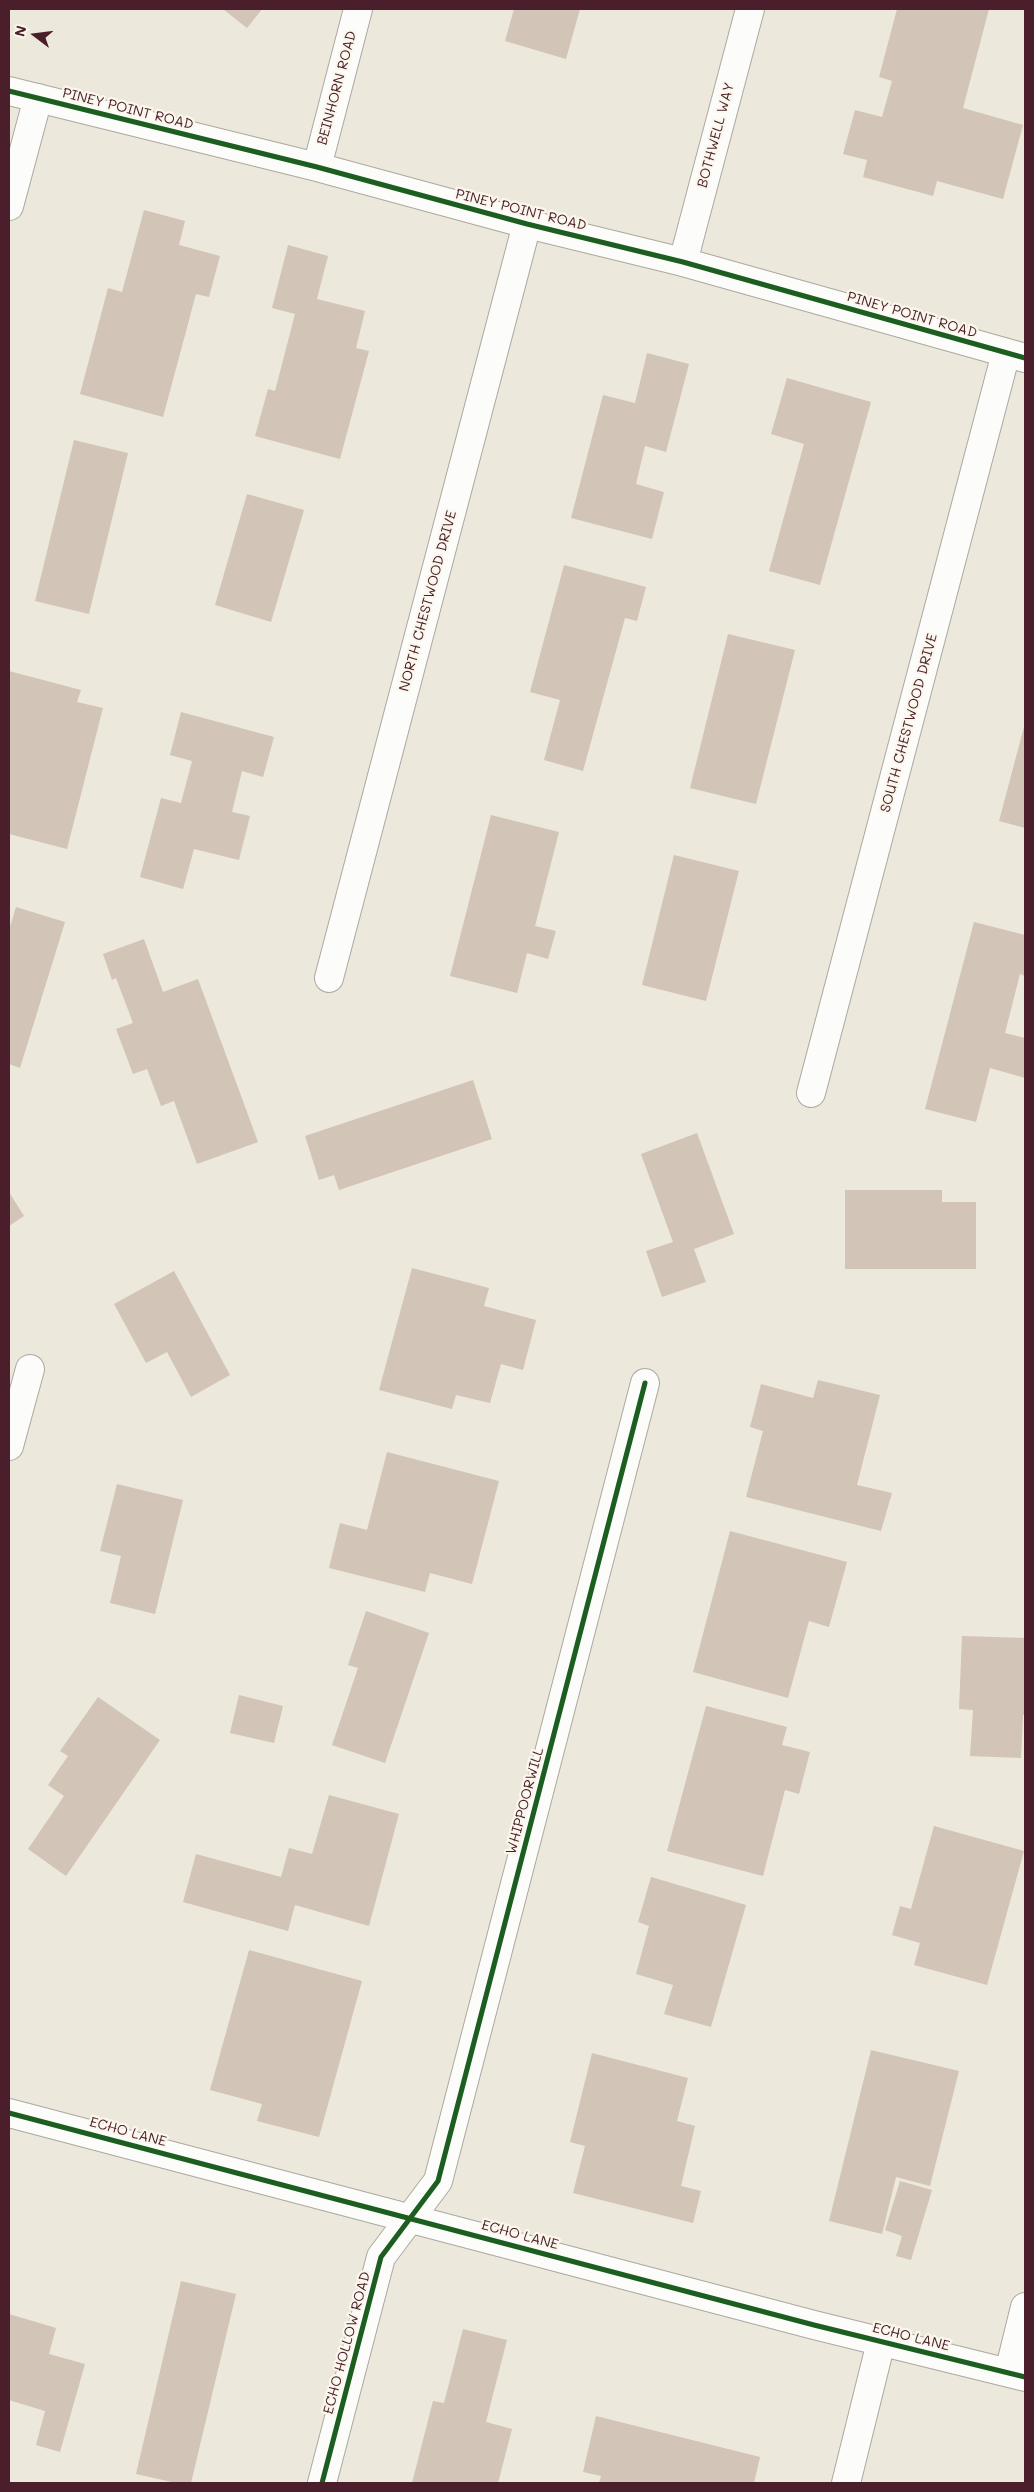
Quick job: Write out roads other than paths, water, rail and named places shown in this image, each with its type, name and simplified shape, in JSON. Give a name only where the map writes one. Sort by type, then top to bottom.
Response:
[{"type":"street","name":"BEINHORN ROAD","points":[[317,167],[358,9]]},
{"type":"street","name":"BOTHWELL WAY","points":[[682,262],[750,9]]},
{"type":"street","name":"PINEY POINT ROAD","points":[[9,91],[317,167],[527,224],[682,262],[1016,355]]},
{"type":"street","points":[[9,206],[38,98]]},
{"type":"street","name":"NORTH CHESTWOOD DRIVE","points":[[329,978],[527,224]]},
{"type":"street","name":"SOUTH CHESTWOOD DRIVE","points":[[811,1094],[1016,355]]},
{"type":"street","points":[[9,1446],[30,1369]]},
{"type":"street","name":"WHIPPOORWILL","points":[[412,2218],[438,2181],[645,1383]]},
{"type":"street","name":"ECHO LANE","points":[[9,2113],[882,2342],[1017,2375]]},
{"type":"street","name":"ECHO HOLLOW ROAD","points":[[322,2483],[381,2257],[412,2218]]},
{"type":"street","points":[[1017,2375],[1025,2307]]},
{"type":"street","points":[[846,2483],[882,2342]]}]
